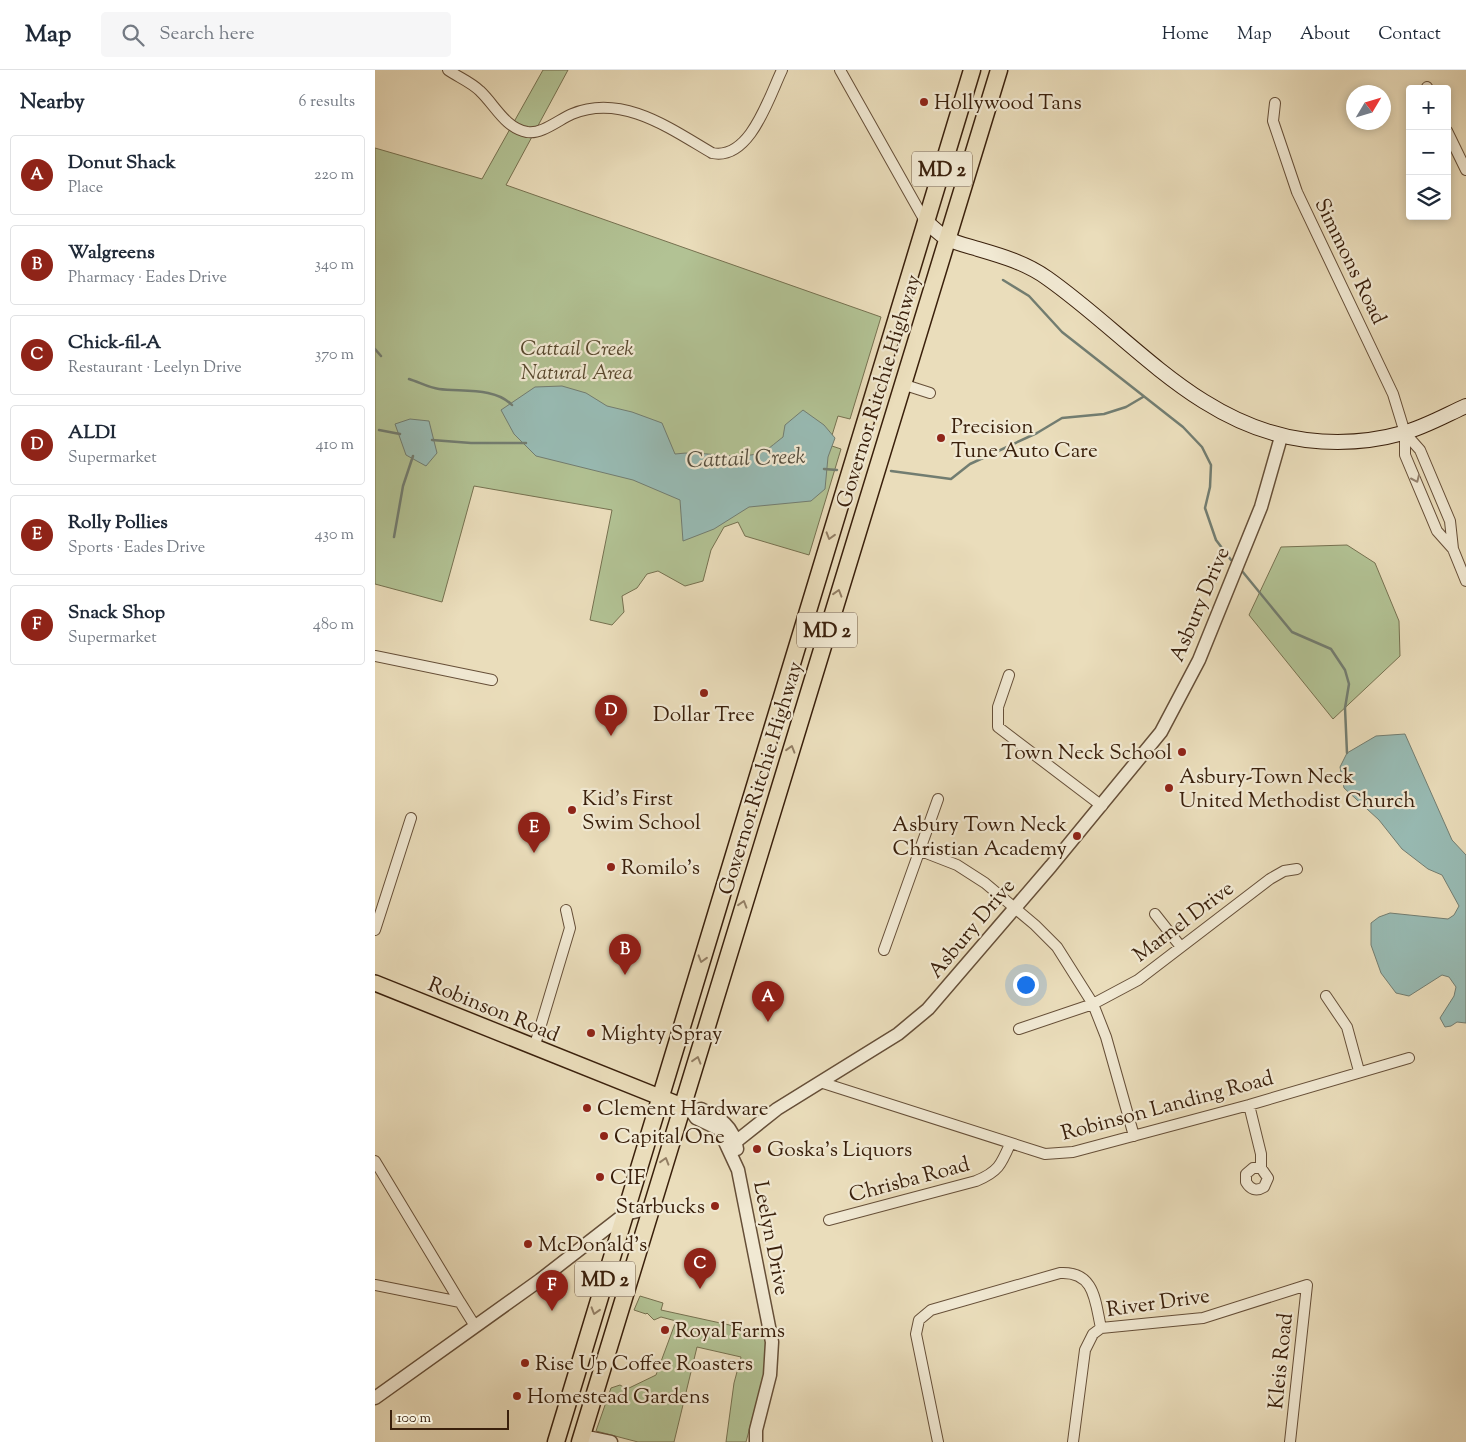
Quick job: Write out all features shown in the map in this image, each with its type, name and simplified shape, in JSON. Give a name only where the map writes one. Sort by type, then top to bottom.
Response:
[{"type":"highway","name":"MD 2","points":[[925,221],[972,70]]},
{"type":"highway","name":"Governor Ritchie Highway","points":[[581,1439],[651,1208],[687,1108],[902,384],[999,70]]},
{"type":"highway","name":"Governor Ritchie Highway","points":[[555,1442],[925,221]]},
{"type":"main road","points":[[925,221],[946,238],[1009,258],[1033,269],[1057,285],[1150,363],[1198,399],[1231,418],[1281,437],[1335,444],[1373,440],[1405,433],[1466,406]]},
{"type":"main road","name":"Robinson Road","points":[[375,983],[687,1108]]},
{"type":"street","points":[[448,70],[478,89],[504,120],[522,130],[533,132],[574,113],[607,106],[648,117],[712,153],[719,154],[734,151],[745,140],[755,126],[782,70]]},
{"type":"street","points":[[840,70],[925,221]]},
{"type":"street","name":"Simmons Road","points":[[1275,103],[1273,121],[1297,192],[1393,394],[1405,433]]},
{"type":"street","points":[[1451,139],[1466,170]]},
{"type":"street","points":[[902,384],[930,393]]},
{"type":"street","points":[[1405,433],[1405,455],[1437,531],[1453,549]]},
{"type":"street","points":[[1405,433],[1419,450],[1450,521],[1453,549],[1466,581]]},
{"type":"street","name":"Asbury Drive","points":[[733,1144],[777,1109],[898,1034],[927,1010],[954,981],[1161,732],[1199,660],[1261,507],[1281,437]]},
{"type":"street","points":[[375,656],[491,680]]},
{"type":"street","points":[[1009,675],[998,708],[998,727],[1101,806]]},
{"type":"street","points":[[884,950],[921,851],[938,798]]},
{"type":"street","points":[[375,930],[411,818]]},
{"type":"street","points":[[921,851],[964,870],[985,883],[1015,907],[1057,947],[1093,1004],[1106,1037],[1134,1136]]},
{"type":"street","name":"Marnel Drive","points":[[1019,1030],[1093,1004],[1137,980],[1269,879],[1284,871],[1297,869]]},
{"type":"street","points":[[534,1048],[570,928],[566,910]]},
{"type":"street","points":[[1155,914],[1181,947]]},
{"type":"street","points":[[1326,996],[1347,1027],[1359,1071]]},
{"type":"street","name":"Robinson Landing Road","points":[[820,1082],[1045,1154],[1073,1152],[1134,1136],[1249,1105],[1359,1071],[1409,1058]]},
{"type":"street","points":[[1249,1105],[1261,1154],[1261,1168]]},
{"type":"street","points":[[687,1108],[701,1109],[726,1123],[733,1144]]},
{"type":"street","name":"Leelyn Drive","points":[[733,1144],[772,1342],[770,1375],[756,1436],[750,1442]]},
{"type":"street","name":"Chrisba Road","points":[[829,1220],[976,1181],[992,1174],[1002,1164],[1010,1144]]},
{"type":"street","points":[[375,1161],[475,1326]]},
{"type":"street","points":[[375,1398],[540,1280],[625,1214],[651,1208]]},
{"type":"street","points":[[938,1442],[916,1334],[919,1320],[931,1310],[1069,1272],[1081,1277],[1090,1287],[1101,1328]]},
{"type":"street","points":[[375,1285],[460,1302]]},
{"type":"street","name":"River Drive","points":[[1073,1442],[1085,1350],[1093,1334],[1101,1328],[1203,1318],[1307,1285]]},
{"type":"street","name":"Kleis Road","points":[[1291,1442],[1307,1285]]},
{"type":"street","points":[[581,1439],[611,1442]]},
{"type":"green space","name":"Cattail Creek Natural Area","points":[[543,70],[568,70],[506,185],[881,317],[850,419],[838,416],[829,445],[841,449],[809,555],[745,536],[738,522],[724,527],[711,550],[703,581],[685,586],[658,571],[647,574],[637,588],[622,596],[624,612],[612,625],[590,620],[612,510],[474,486],[442,602],[375,584],[375,148],[482,179]]},
{"type":"green space","points":[[1347,545],[1375,563],[1399,621],[1400,656],[1333,719],[1249,615],[1281,547]]},
{"type":"green space","points":[[640,1296],[663,1303],[661,1310],[766,1333],[771,1347],[746,1442],[726,1442],[734,1383],[741,1357],[697,1347],[674,1442],[638,1442],[596,1431],[611,1388],[620,1385],[627,1389],[656,1375],[676,1321],[661,1317],[654,1320],[647,1313],[634,1310]]},
{"type":"water","points":[[562,386],[586,393],[607,406],[632,412],[662,423],[675,454],[695,453],[747,456],[760,453],[783,437],[785,425],[803,410],[824,425],[835,438],[828,457],[825,489],[811,501],[749,507],[714,529],[683,541],[680,500],[633,480],[536,456],[514,434],[501,410],[535,387]]},
{"type":"water","points":[[410,419],[429,421],[437,453],[426,466],[406,455],[395,424]]},
{"type":"water","points":[[1405,734],[1452,840],[1466,855],[1466,1023],[1457,1022],[1445,1027],[1440,1018],[1454,996],[1456,987],[1449,977],[1442,975],[1409,996],[1396,993],[1381,973],[1371,945],[1371,923],[1379,917],[1390,913],[1448,919],[1454,915],[1459,906],[1442,875],[1428,869],[1402,849],[1379,820],[1344,788],[1340,767],[1347,753],[1376,736]]},
{"type":"waterway","name":"Cattail Creek","points":[[1003,280],[1029,296],[1062,332],[1183,427],[1202,447],[1211,465],[1210,487],[1205,508],[1216,540],[1231,560]]},
{"type":"waterway","name":"Cattail Creek","points":[[375,349],[381,356]]},
{"type":"waterway","name":"Cattail Creek","points":[[409,379],[435,388],[478,391],[497,395],[512,405]]},
{"type":"waterway","name":"Cattail Creek","points":[[891,471],[951,479],[970,464],[1037,433],[1062,418],[1104,414],[1126,407],[1143,397]]},
{"type":"waterway","name":"Cattail Creek","points":[[379,430],[400,434]]},
{"type":"waterway","name":"Cattail Creek","points":[[432,440],[471,443],[526,443]]},
{"type":"waterway","points":[[394,537],[403,486],[413,456]]},
{"type":"waterway","name":"Cattail Creek","points":[[824,469],[837,470]]},
{"type":"waterway","name":"Cattail Creek","points":[[1242,571],[1292,632],[1331,649],[1345,670],[1349,684],[1345,708],[1347,753]]},
{"type":"place","name":"Hollywood Tans","points":[[924,102]]},
{"type":"place","name":"Precision Tune Auto Care","points":[[941,438]]},
{"type":"place","name":"Dollar Tree","points":[[704,693]]},
{"type":"place","name":"ALDI","points":[[611,736]]},
{"type":"place","name":"Town Neck School","points":[[1182,752]]},
{"type":"place","name":"Asbury-Town Neck United Methodist Church","points":[[1169,788]]},
{"type":"place","name":"Kid's First Swim School","points":[[572,810]]},
{"type":"place","name":"Asbury Town Neck Christian Academy","points":[[1077,836]]},
{"type":"place","name":"Rolly Pollies","points":[[534,853]]},
{"type":"place","name":"Romilo's","points":[[611,867]]},
{"type":"place","name":"Walgreens","points":[[625,975]]},
{"type":"place","name":"Donut Shack","points":[[768,1022]]},
{"type":"place","name":"Mighty Spray","points":[[591,1033]]},
{"type":"place","name":"Clement Hardware","points":[[587,1108]]},
{"type":"place","name":"Capital One","points":[[604,1136]]},
{"type":"place","name":"Goska's Liquors","points":[[757,1149]]},
{"type":"place","name":"CIF","points":[[600,1177]]},
{"type":"place","name":"Starbucks","points":[[715,1206]]},
{"type":"place","name":"McDonald's","points":[[528,1244]]},
{"type":"place","name":"Chick-fil-A","points":[[700,1289]]},
{"type":"place","name":"Snack Shop","points":[[552,1311]]},
{"type":"place","name":"Royal Farms","points":[[665,1330]]},
{"type":"place","name":"Rise Up Coffee Roasters","points":[[525,1363]]},
{"type":"place","name":"Homestead Gardens","points":[[517,1396]]}]
